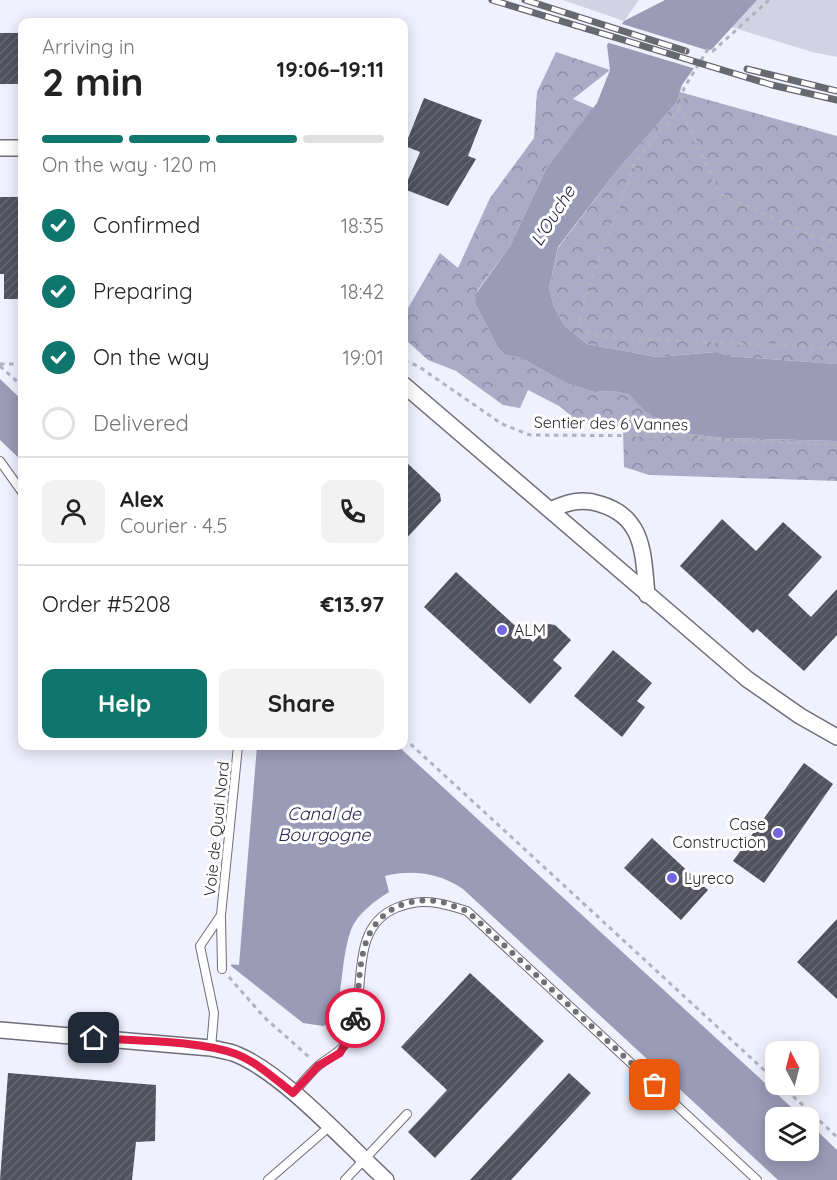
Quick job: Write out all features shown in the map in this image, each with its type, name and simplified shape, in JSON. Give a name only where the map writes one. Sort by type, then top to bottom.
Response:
[{"type":"street","points":[[0,148],[18,148]]},
{"type":"street","points":[[408,388],[747,679],[800,716],[837,737]]},
{"type":"street","points":[[551,510],[567,501],[595,502],[617,509],[633,523],[642,550],[647,595]]},
{"type":"street","points":[[0,1030],[211,1048],[237,1054],[293,1093],[386,1180]]},
{"type":"lane","points":[[0,461],[18,486]]},
{"type":"lane","name":"Voie de Quai Nord","points":[[222,969],[221,915],[238,750]]},
{"type":"lane","points":[[293,1093],[318,1066],[340,1053],[352,1031],[363,951],[369,931],[385,912],[411,901],[437,901],[467,911],[758,1180]]},
{"type":"lane","name":"Voie de Quai Nord","points":[[211,1048],[214,1013],[200,946],[221,915]]},
{"type":"lane","points":[[345,1180],[407,1114]]},
{"type":"lane","points":[[268,1180],[329,1127]]},
{"type":"path","points":[[769,0],[713,51],[708,49],[684,88],[680,108],[636,161],[593,275],[581,314],[580,327],[601,337],[837,348]]},
{"type":"path","points":[[680,108],[720,194],[814,237],[837,242]]},
{"type":"path","name":"Sentier des 6 Vannes","points":[[408,362],[418,366],[502,424],[530,435],[684,436],[837,445]]},
{"type":"path","points":[[0,365],[18,364]]},
{"type":"path","points":[[0,365],[18,382]]},
{"type":"path","points":[[408,742],[765,1071]]},
{"type":"path","points":[[222,969],[264,1017],[318,1066]]},
{"type":"path","points":[[792,1095],[837,1137]]},
{"type":"shaded area","points":[[563,0],[639,0],[624,21]]},
{"type":"shaded area","points":[[757,0],[837,0],[837,57],[812,52],[731,27]]},
{"type":"green space","points":[[556,52],[610,70],[573,99],[594,108],[547,167],[510,246],[477,291],[476,305],[498,348],[505,355],[519,357],[566,383],[594,392],[614,391],[630,395],[688,434],[723,438],[837,441],[837,481],[649,475],[624,467],[623,428],[580,423],[559,406],[528,390],[520,408],[503,405],[456,371],[428,360],[408,342],[408,308],[440,253],[458,268],[490,198],[534,138],[537,92]]},
{"type":"green space","points":[[680,92],[837,136],[837,364],[728,356],[715,352],[657,357],[587,344],[564,325],[554,307],[549,288],[558,248],[615,173],[677,102]]},
{"type":"water","name":"L'Ouche","points":[[665,0],[757,0],[712,49],[706,51],[682,85],[677,102],[615,173],[558,247],[549,288],[554,307],[564,325],[587,344],[657,357],[716,352],[728,356],[837,364],[837,441],[723,438],[688,434],[670,427],[645,411],[630,395],[614,391],[594,392],[566,383],[519,357],[505,355],[498,348],[476,305],[475,295],[510,246],[547,167],[597,103],[610,70],[607,45],[624,21]]},
{"type":"water","points":[[0,379],[18,396],[18,457],[0,440]]},
{"type":"water","name":"Canal de Bourgogne","points":[[250,750],[402,750],[765,1083],[765,1095],[778,1095],[791,1107],[765,1107],[765,1161],[819,1161],[819,1133],[837,1150],[837,1180],[778,1180],[463,889],[435,876],[405,873],[385,876],[389,892],[366,909],[355,922],[347,942],[335,1022],[323,1026],[303,1023],[231,966]]},
{"type":"pier","points":[[619,23],[713,52],[709,52],[696,69],[606,42]]},
{"type":"pier","points":[[247,750],[257,750],[239,965],[228,964]]},
{"type":"building","points":[[0,33],[18,33],[18,84],[0,84]]},
{"type":"building","points":[[424,98],[482,120],[468,156],[476,159],[448,206],[408,191],[408,180],[420,152],[408,147],[408,138]]},
{"type":"building","points":[[0,197],[18,197],[18,299],[4,299],[4,274],[0,274]]},
{"type":"building","points":[[408,464],[440,494],[441,501],[408,537]]},
{"type":"building","points":[[722,519],[756,551],[783,522],[822,557],[788,595],[811,617],[837,589],[837,635],[804,671],[757,629],[753,633],[680,566]]},
{"type":"building","points":[[456,572],[533,642],[548,624],[555,625],[571,640],[553,660],[562,668],[530,704],[424,607]]},
{"type":"building","points":[[613,650],[652,683],[637,701],[645,707],[622,737],[574,696]]},
{"type":"building","points":[[804,763],[833,784],[764,883],[733,861]]},
{"type":"building","points":[[652,838],[708,890],[681,920],[624,868]]},
{"type":"building","points":[[837,919],[837,999],[797,962]]},
{"type":"building","points":[[470,973],[544,1041],[435,1158],[408,1132],[447,1090],[401,1047]]},
{"type":"building","points":[[8,1073],[156,1085],[155,1141],[136,1142],[132,1180],[0,1180]]},
{"type":"building","points":[[569,1073],[591,1093],[511,1180],[470,1180]]},
{"type":"railway","points":[[492,0],[772,85],[837,100]]},
{"type":"railway","points":[[525,0],[686,51]]},
{"type":"railway","points":[[747,69],[837,91]]},
{"type":"way so far","points":[[355,1018],[363,951],[369,931],[385,912],[411,901],[437,901],[467,911],[655,1085]]},
{"type":"place","name":"ALM","points":[[502,630]]},
{"type":"place","name":"Case Construction","points":[[778,833]]},
{"type":"place","name":"Lyreco","points":[[672,878]]},
{"type":"route","points":[[94,1038],[211,1048],[237,1054],[293,1093],[318,1066],[340,1053],[352,1031],[355,1018]]}]
